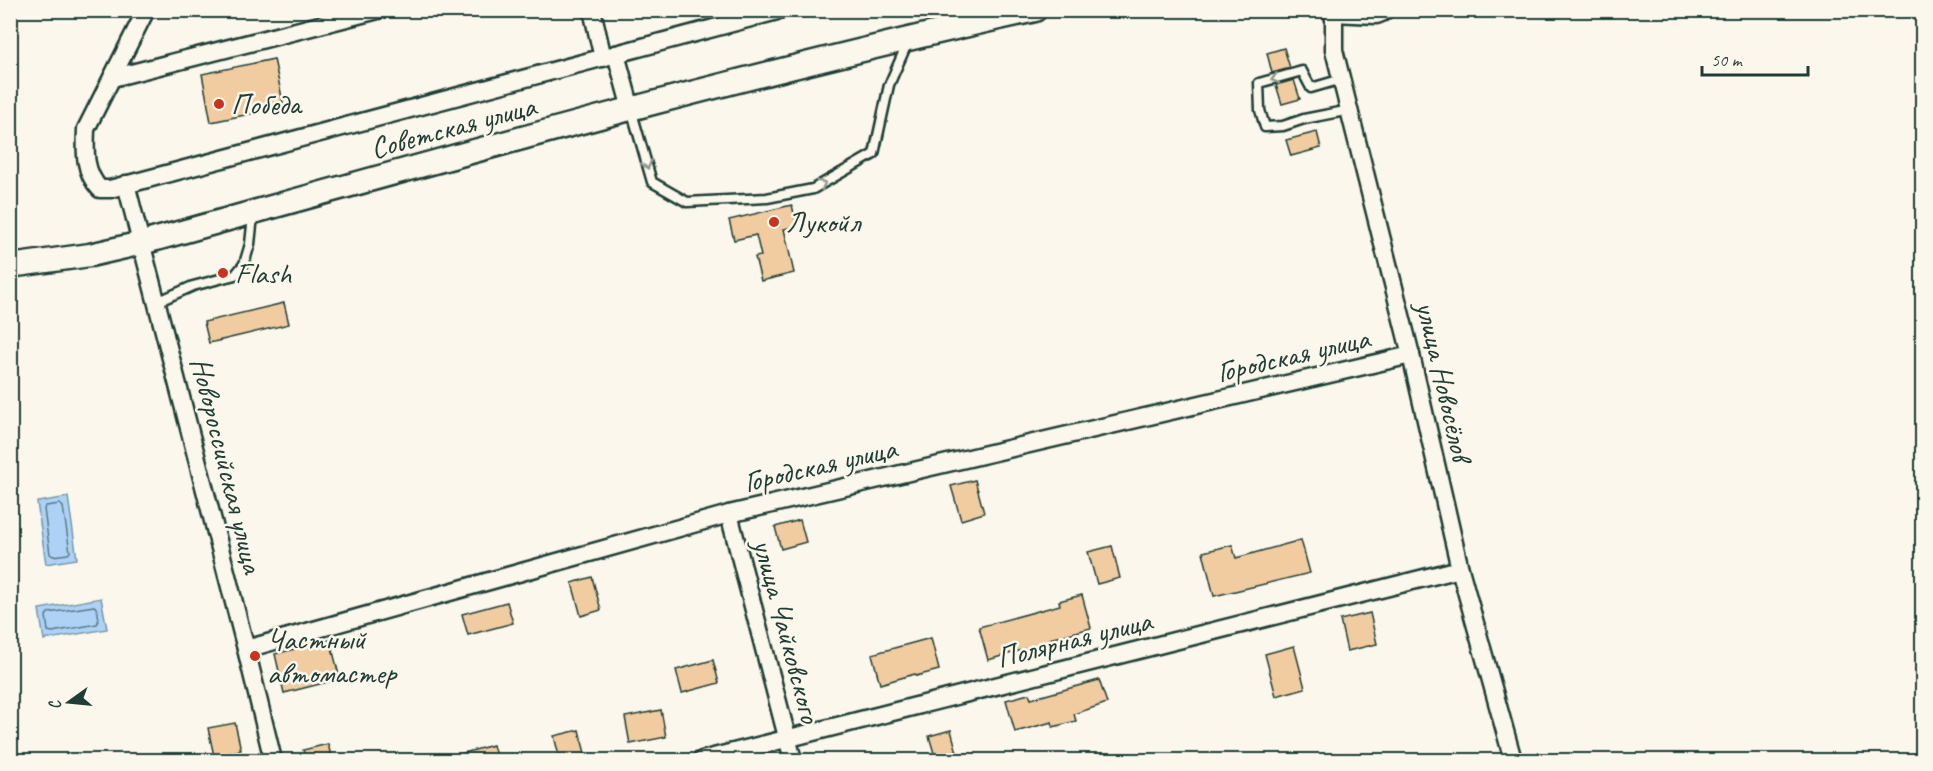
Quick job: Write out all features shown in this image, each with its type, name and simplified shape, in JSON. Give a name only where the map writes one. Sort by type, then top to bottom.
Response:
[{"type":"main road","name":"Советская улица","points":[[10,266],[90,255],[142,243],[631,109],[909,38],[1035,10]]},
{"type":"main road","points":[[1334,11],[1376,12],[1381,10]]},
{"type":"street","points":[[146,10],[86,129],[87,165],[92,180],[100,189],[781,10]]},
{"type":"street","points":[[112,78],[378,10]]},
{"type":"street","points":[[592,10],[631,109]]},
{"type":"street","name":"улица Новосёлов","points":[[1334,11],[1334,50],[1411,355],[1460,569],[1513,760]]},
{"type":"street","name":"Новороссийская улица","points":[[126,184],[273,760]]},
{"type":"street","name":"Городская улица","points":[[246,649],[729,514],[1411,355]]},
{"type":"street","name":"улица Чайковского","points":[[729,514],[793,760]]},
{"type":"street","name":"Полярная улица","points":[[702,760],[1460,569]]},
{"type":"lane","points":[[631,109],[652,182],[687,202],[767,198],[813,189],[874,154],[889,85],[909,38]]},
{"type":"lane","points":[[1342,79],[1311,88],[1302,71],[1259,83],[1260,110],[1265,127],[1283,126],[1304,119],[1350,110]]},
{"type":"lane","points":[[157,302],[193,286],[235,275],[244,264],[250,244],[253,212]]},
{"type":"water","points":[[68,497],[77,559],[46,564],[37,502]]},
{"type":"water","points":[[101,598],[107,629],[44,640],[39,609]]},
{"type":"building","points":[[1284,48],[1290,68],[1272,73],[1267,53]]},
{"type":"building","points":[[274,59],[284,107],[211,122],[202,74]]},
{"type":"building","points":[[1294,80],[1300,99],[1282,104],[1276,85]]},
{"type":"building","points":[[1317,132],[1321,148],[1291,156],[1286,140]]},
{"type":"building","points":[[792,205],[797,226],[784,229],[794,273],[761,281],[755,257],[761,256],[756,235],[734,240],[729,220]]},
{"type":"building","points":[[284,303],[289,324],[209,343],[204,322]]},
{"type":"building","points":[[975,480],[984,513],[961,520],[951,486]]},
{"type":"building","points":[[800,520],[806,542],[781,549],[775,527]]},
{"type":"building","points":[[1301,540],[1310,573],[1214,596],[1203,552],[1232,545],[1236,558]]},
{"type":"building","points":[[1112,546],[1120,578],[1097,584],[1088,552]]},
{"type":"building","points":[[592,577],[601,610],[581,616],[572,583]]},
{"type":"building","points":[[1082,595],[1091,628],[1049,639],[1050,642],[988,660],[979,627],[1060,605],[1059,601]]},
{"type":"building","points":[[507,602],[513,623],[468,635],[462,614]]},
{"type":"building","points":[[1370,613],[1377,644],[1347,651],[1340,620]]},
{"type":"building","points":[[931,638],[939,670],[880,684],[872,654]]},
{"type":"building","points":[[330,640],[340,679],[284,693],[275,654]]},
{"type":"building","points":[[1294,646],[1305,688],[1276,696],[1265,654]]},
{"type":"building","points":[[713,660],[719,683],[682,693],[676,670]]},
{"type":"building","points":[[1099,680],[1107,703],[1074,714],[1076,721],[1053,727],[1052,722],[1015,732],[1006,700],[1029,694],[1031,699]]},
{"type":"building","points":[[661,710],[666,737],[630,744],[625,717]]},
{"type":"building","points":[[235,723],[241,750],[214,756],[208,728]]},
{"type":"building","points":[[579,730],[586,757],[560,760],[554,736]]},
{"type":"building","points":[[951,730],[959,760],[936,760],[929,736]]},
{"type":"building","points":[[328,744],[332,760],[306,760],[303,750]]},
{"type":"building","points":[[493,745],[497,760],[450,760],[449,757]]},
{"type":"place","name":"Победа","points":[[219,104]]},
{"type":"place","name":"Лукойл","points":[[774,222]]},
{"type":"place","name":"Flash","points":[[223,273]]},
{"type":"place","name":"Частный автомастер","points":[[255,656]]}]
